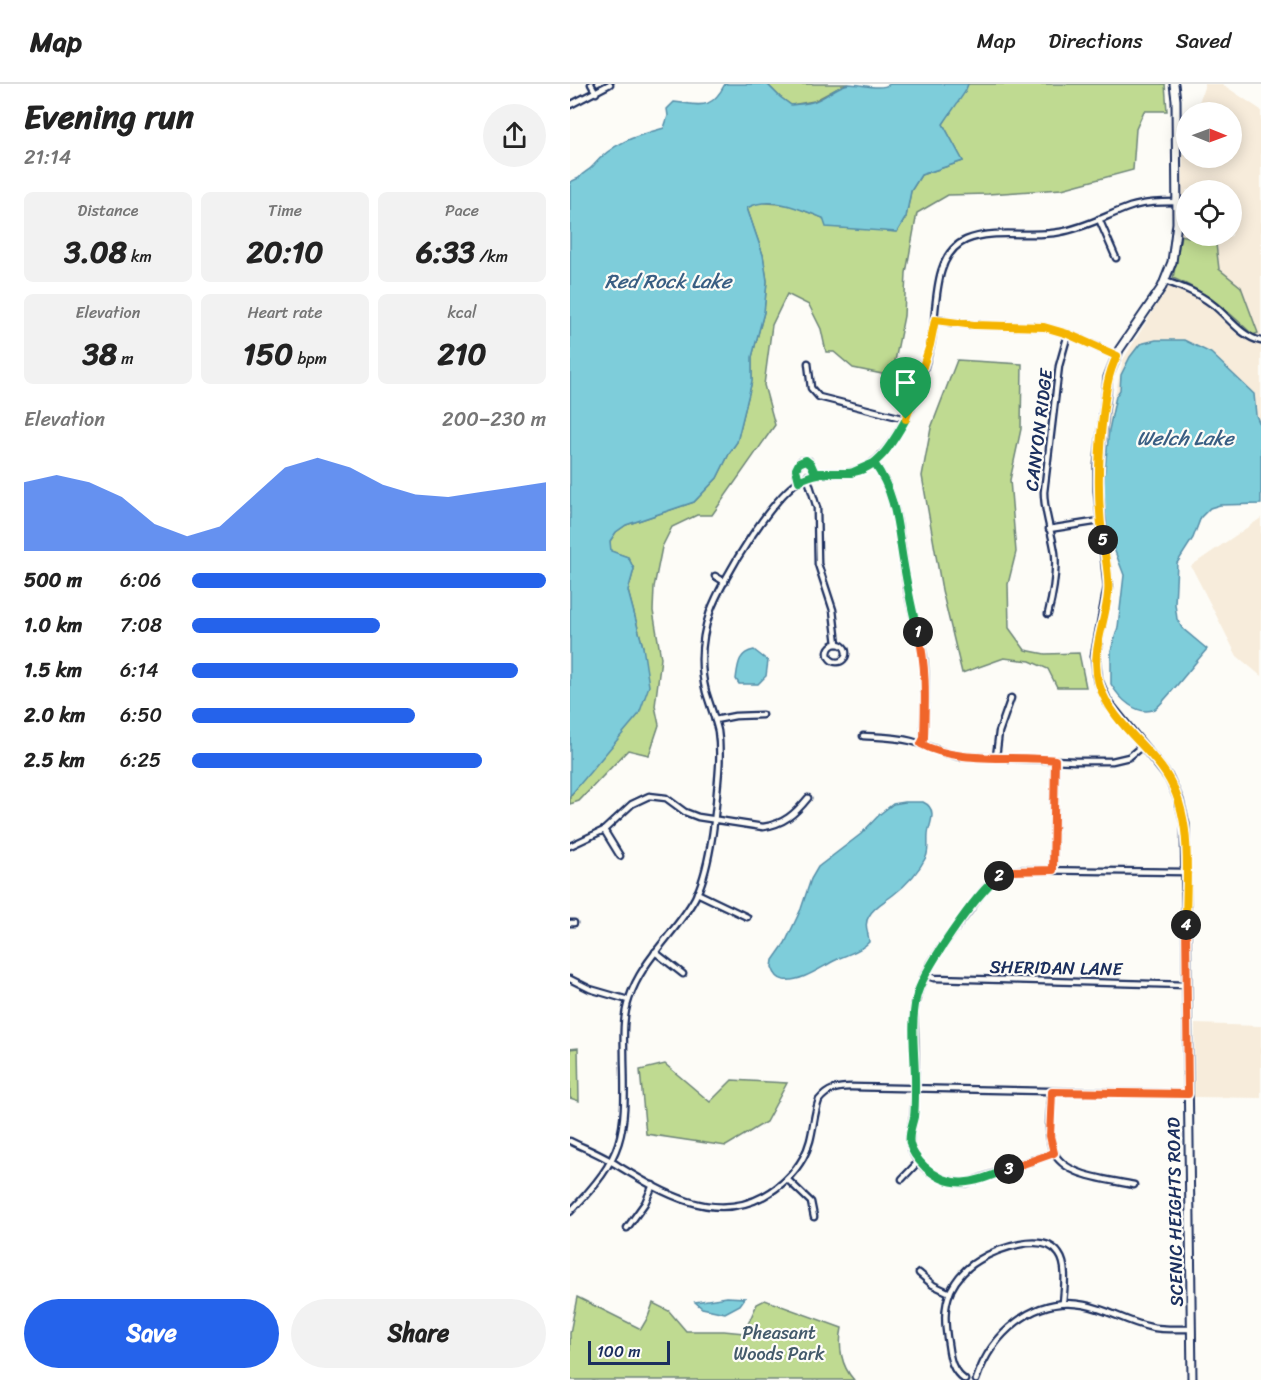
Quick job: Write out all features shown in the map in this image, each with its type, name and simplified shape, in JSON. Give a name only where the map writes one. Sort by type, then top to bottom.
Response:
[{"type":"street","points":[[591,84],[596,93]]},
{"type":"street","points":[[570,105],[610,84]]},
{"type":"street","name":"SCENIC HEIGHTS ROAD","points":[[1174,84],[1176,180]]},
{"type":"street","points":[[570,1212],[592,1189],[612,1162],[621,1138],[624,1121],[623,1034],[628,1000],[655,952],[698,893],[705,873],[714,819],[720,744],[703,678],[702,645],[710,613],[755,531],[799,481],[807,476],[815,473],[851,473],[874,463],[887,451],[906,419],[930,345],[940,273],[948,255],[958,244],[969,238],[986,235],[1055,233],[1077,228],[1141,204],[1176,202]]},
{"type":"street","points":[[1100,219],[1116,258]]},
{"type":"street","points":[[953,239],[958,244]]},
{"type":"street","name":"SCENIC HEIGHTS ROAD","points":[[1176,246],[1165,281],[1117,356],[1107,386],[1098,465],[1100,521],[1108,587],[1095,656],[1101,689],[1113,711],[1168,778],[1179,800],[1185,824],[1192,1380]]},
{"type":"street","points":[[1165,281],[1186,289],[1211,303],[1244,334],[1261,342]]},
{"type":"street","points":[[935,320],[974,325],[1044,327],[1068,334],[1117,356]]},
{"type":"street","name":"CANYON RIDGE","points":[[1048,615],[1056,567],[1045,510],[1044,482],[1059,366],[1068,334]]},
{"type":"street","points":[[808,363],[809,382],[814,393],[819,397],[906,419]]},
{"type":"street","points":[[799,481],[796,469],[801,461],[809,462],[815,473]]},
{"type":"street","points":[[874,463],[888,485],[894,501],[910,600],[923,656],[924,738],[921,744]]},
{"type":"street","points":[[807,476],[817,508],[818,564],[833,610],[837,644]]},
{"type":"street","points":[[1049,529],[1100,521]]},
{"type":"street","points":[[715,576],[725,582]]},
{"type":"street","points":[[996,756],[999,732],[1011,698]]},
{"type":"street","points":[[715,720],[735,716],[762,715]]},
{"type":"street","points":[[863,736],[899,738],[921,744],[940,753],[957,756],[1088,762],[1119,760],[1129,757],[1142,746]]},
{"type":"street","points":[[1053,870],[1055,760]]},
{"type":"street","points":[[570,846],[604,830],[632,804],[649,796],[666,798],[692,815],[755,827],[772,826],[789,819],[808,798]]},
{"type":"street","points":[[604,830],[620,856]]},
{"type":"street","points":[[1054,1153],[967,1183],[957,1183],[937,1177],[919,1161],[910,1147],[915,1088],[914,1012],[918,991],[925,975],[941,948],[987,886],[994,879],[1012,871],[1186,873]]},
{"type":"street","points":[[698,893],[747,916]]},
{"type":"street","points":[[655,952],[683,974]]},
{"type":"street","name":"SHERIDAN LANE","points":[[925,975],[933,978],[1000,981],[1187,985]]},
{"type":"street","points":[[570,979],[590,989],[628,1000]]},
{"type":"street","points":[[570,1141],[693,1204],[731,1207],[760,1198],[787,1179],[804,1158],[814,1130],[819,1100],[834,1088],[850,1086],[1188,1094]]},
{"type":"street","points":[[1052,1092],[1050,1136],[1054,1153],[1062,1163],[1078,1172],[1134,1185]]},
{"type":"street","points":[[902,1179],[919,1161]]},
{"type":"street","points":[[787,1179],[811,1202],[814,1217]]},
{"type":"street","points":[[627,1228],[645,1203],[653,1185]]},
{"type":"street","points":[[965,1380],[956,1372],[950,1357],[945,1320],[950,1293],[959,1277],[979,1260],[1012,1246],[1039,1242],[1054,1248],[1062,1260],[1064,1303]]},
{"type":"street","points":[[919,1273],[933,1285],[950,1293]]},
{"type":"street","points":[[976,1380],[990,1350],[1010,1327],[1035,1310],[1064,1303],[1090,1306],[1152,1328],[1191,1329]]},
{"type":"shaded area","points":[[1205,84],[1222,84],[1261,110],[1261,439],[1105,437],[1123,360],[1173,278],[1179,246],[1242,246],[1242,180],[1182,180],[1183,168],[1242,168],[1242,102],[1199,102]]},
{"type":"shaded area","points":[[1261,518],[1261,676],[1237,656],[1191,566]]},
{"type":"shaded area","points":[[1195,1024],[1261,1026],[1261,1098],[1194,1097]]},
{"type":"green space","points":[[767,84],[849,84],[814,101],[791,105]]},
{"type":"green space","points":[[968,84],[1165,84],[1167,111],[1144,111],[1136,129],[1133,170],[1062,189],[948,195],[917,213],[906,273],[904,316],[892,376],[853,368],[834,352],[826,352],[821,329],[809,305],[787,294],[772,325],[764,385],[775,425],[712,515],[697,515],[672,527],[662,547],[654,587],[653,611],[661,658],[655,706],[659,725],[649,755],[628,750],[579,801],[570,804],[570,796],[643,647],[628,591],[634,569],[628,557],[610,551],[610,541],[616,532],[626,525],[694,502],[717,478],[737,442],[752,381],[752,357],[764,312],[767,281],[763,255],[747,208],[757,202],[790,205],[823,218],[862,228],[897,232],[906,217],[911,191],[921,175],[963,161],[943,124]]},
{"type":"green space","points":[[1179,246],[1216,246],[1219,269],[1241,287],[1258,333],[1253,335],[1216,302],[1173,278]]},
{"type":"green space","points":[[957,360],[1022,364],[1021,429],[1010,480],[1016,552],[1008,584],[1009,628],[1025,650],[1045,654],[1079,653],[1086,687],[1057,687],[1048,669],[1030,661],[1004,658],[962,673],[942,590],[922,476],[931,428]]},
{"type":"green space","points":[[578,1048],[579,1101],[570,1098],[570,1049]]},
{"type":"green space","points":[[665,1064],[710,1102],[732,1080],[787,1083],[766,1122],[726,1146],[646,1134],[640,1070]]},
{"type":"green space","name":"Pheasant Woods Park","points":[[577,1297],[641,1329],[653,1303],[669,1311],[686,1331],[744,1333],[757,1304],[765,1300],[842,1328],[840,1342],[842,1356],[854,1380],[570,1380],[570,1333]]},
{"type":"water","name":"Red Rock Lake","points":[[725,84],[767,84],[791,105],[815,101],[849,84],[876,87],[890,84],[968,84],[943,124],[963,161],[921,175],[911,191],[906,217],[897,232],[826,227],[823,218],[795,207],[775,203],[756,204],[747,208],[763,255],[767,281],[764,312],[752,357],[752,381],[737,442],[717,478],[694,502],[626,525],[616,532],[610,541],[611,551],[628,557],[634,569],[628,591],[643,647],[649,686],[639,714],[570,796],[570,182],[579,178],[616,146],[634,137],[664,128],[668,116],[667,109],[674,102],[698,105],[710,102],[720,93]]},
{"type":"water","name":"Welch Lake","points":[[1156,340],[1184,340],[1211,353],[1254,394],[1256,415],[1261,427],[1261,504],[1220,505],[1210,508],[1201,517],[1193,538],[1177,563],[1175,604],[1177,619],[1182,628],[1207,649],[1159,705],[1148,711],[1129,705],[1111,684],[1111,650],[1118,627],[1124,575],[1105,525],[1101,507],[1109,430],[1116,396],[1120,390],[1121,375],[1140,344]]},
{"type":"water","points":[[754,650],[768,661],[766,676],[758,684],[739,684],[736,679],[740,660],[745,654]]},
{"type":"water","points":[[923,802],[930,807],[932,818],[928,833],[927,854],[920,867],[907,882],[877,907],[867,919],[869,942],[858,951],[798,979],[779,978],[772,967],[773,960],[785,943],[818,867],[861,834],[893,804]]},
{"type":"water","points":[[727,1297],[745,1298],[740,1305],[725,1313],[702,1308],[695,1302]]},
{"type":"route","points":[[906,419],[887,451],[862,470],[851,473],[824,472],[815,473],[799,481],[796,469],[801,461],[809,462],[815,473],[851,473],[862,470],[874,463],[888,485],[894,501],[912,611],[921,643],[925,670],[924,738],[921,744],[940,753],[957,756],[1055,760],[1053,870],[1012,871],[994,879],[941,948],[921,982],[915,1001],[914,1120],[910,1131],[910,1147],[919,1161],[937,1177],[946,1181],[967,1183],[1054,1153],[1050,1141],[1052,1092],[1188,1094],[1185,824],[1179,800],[1168,778],[1155,759],[1113,711],[1101,689],[1095,667],[1096,645],[1100,635],[1108,587],[1100,521],[1098,465],[1108,377],[1117,356],[1068,334],[1044,327],[974,325],[935,320],[930,345],[906,419]]}]
